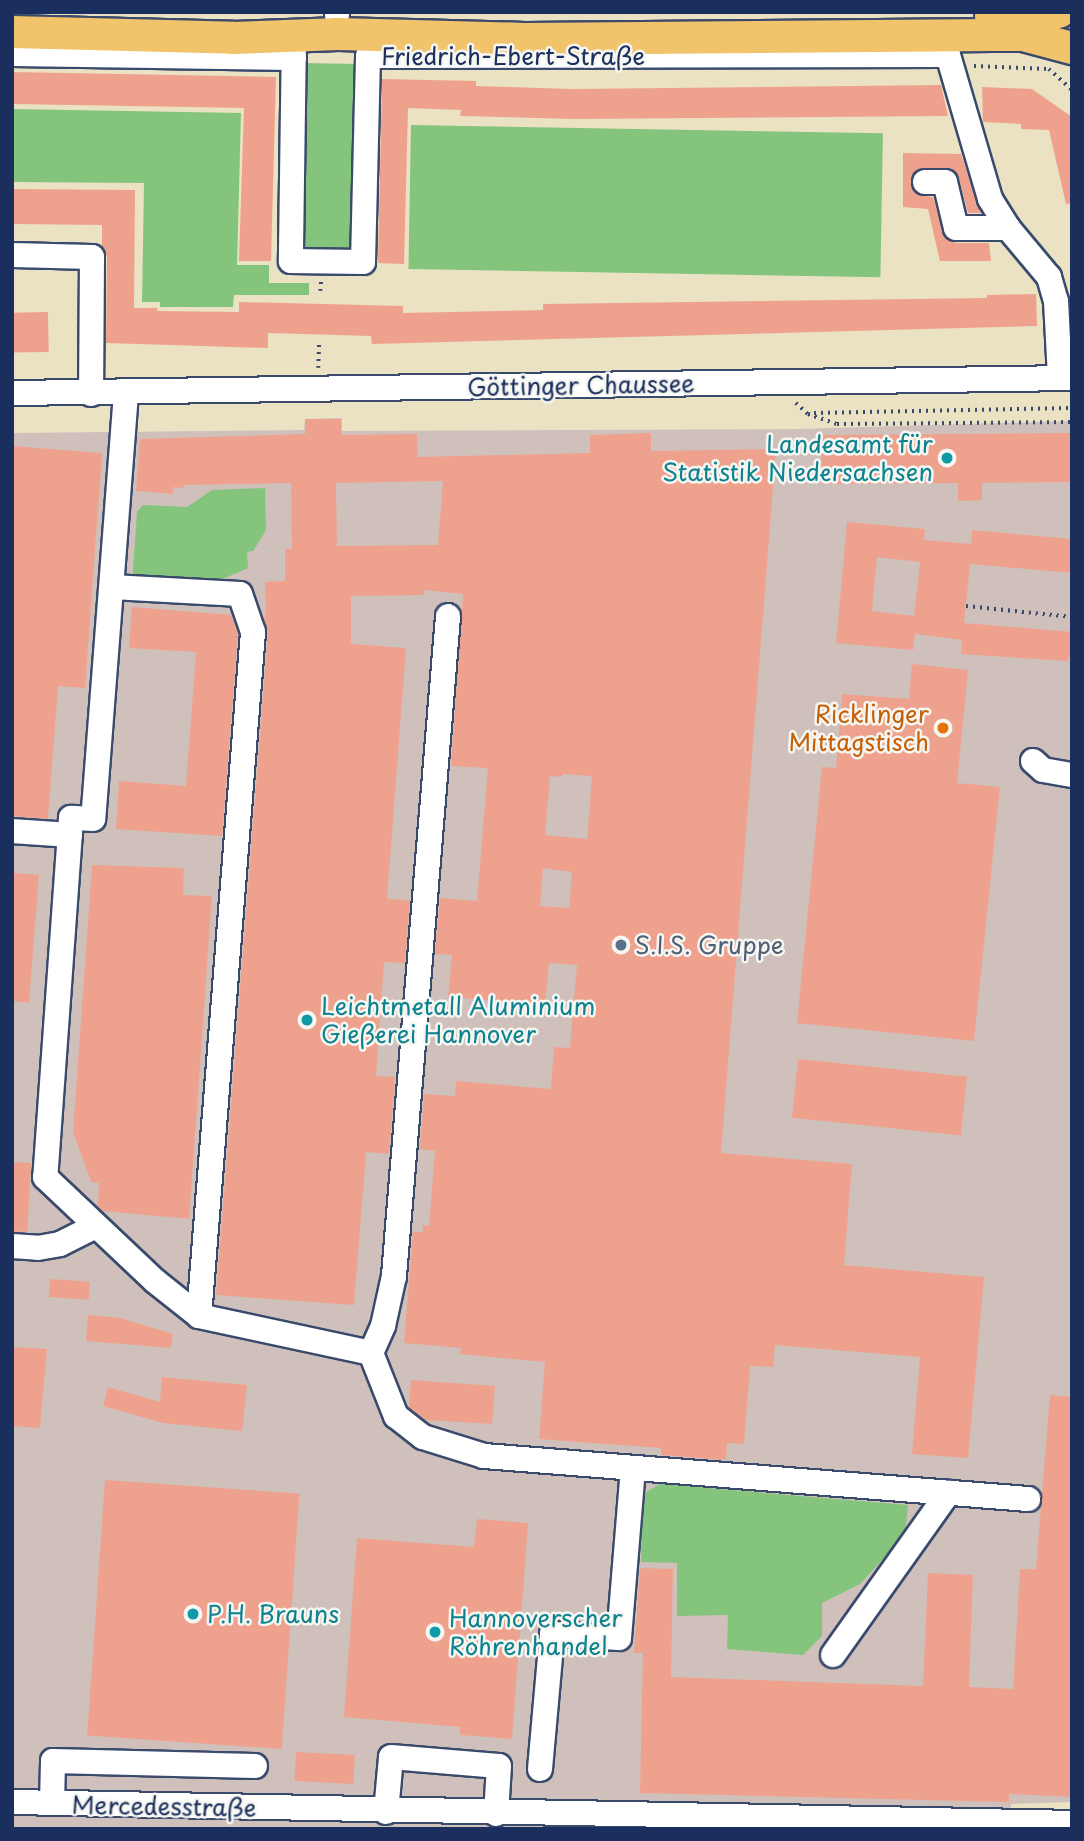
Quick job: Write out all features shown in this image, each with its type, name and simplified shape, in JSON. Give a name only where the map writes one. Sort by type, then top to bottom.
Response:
[{"type":"main road","name":"Friedrich-Ebert-Straße","points":[[65,12],[337,14],[528,19],[962,37],[1059,12]]},
{"type":"main road","name":"Friedrich-Ebert-Straße","points":[[21,43],[234,38],[294,46],[526,39],[1023,35],[1072,48]]},
{"type":"street","name":"Friedrich-Ebert-Straße","points":[[294,46],[291,261],[363,262],[368,56],[962,37]]},
{"type":"street","points":[[962,37],[990,199],[1008,228],[1049,276],[1056,301],[1066,378]]},
{"type":"street","points":[[925,182],[945,182],[956,228],[1008,228]]},
{"type":"street","points":[[12,255],[92,257],[91,394]]},
{"type":"street","name":"Göttinger Chaussee","points":[[12,393],[91,394],[1066,378]]},
{"type":"street","points":[[126,393],[93,819],[71,818],[45,1177],[155,1281],[199,1316],[371,1353]]},
{"type":"street","points":[[112,587],[240,594],[253,632],[199,1316]]},
{"type":"street","points":[[448,616],[394,1276],[383,1326],[371,1353],[396,1416],[423,1437],[484,1456],[1028,1499]]},
{"type":"street","points":[[1033,761],[1043,770],[1072,775]]},
{"type":"street","points":[[12,831],[70,835]]},
{"type":"street","points":[[12,1246],[38,1248],[60,1244],[96,1226]]},
{"type":"street","points":[[540,1769],[552,1634],[619,1638],[633,1469]]},
{"type":"street","points":[[833,1655],[948,1493]]},
{"type":"street","points":[[396,1817],[391,1756],[499,1766],[496,1814]]},
{"type":"street","points":[[52,1803],[53,1761],[255,1766]]},
{"type":"street","name":"Mercedesstraße","points":[[12,1802],[396,1817],[496,1814],[671,1823],[1072,1822]]},
{"type":"path","points":[[962,37],[1049,69],[1072,90]]},
{"type":"path","points":[[318,370],[319,342]]},
{"type":"path","points":[[1072,408],[808,414],[837,424],[1072,422]]},
{"type":"path","points":[[966,606],[1072,617]]},
{"type":"shaded area","points":[[342,418],[342,431],[800,429],[1072,421],[1072,1802],[1011,1804],[1009,1829],[12,1829],[12,433],[304,430],[305,419]]},
{"type":"green space","points":[[302,63],[361,64],[358,255],[299,254]]},
{"type":"green space","points":[[12,109],[241,113],[237,265],[269,265],[269,283],[309,283],[309,295],[234,295],[233,307],[160,307],[160,302],[142,302],[144,183],[12,182]]},
{"type":"green space","points":[[411,125],[883,133],[880,277],[408,269]]},
{"type":"green space","points":[[265,488],[266,530],[253,551],[247,552],[248,568],[225,578],[217,588],[132,583],[137,512],[143,505],[187,507],[212,490]]},
{"type":"green space","points":[[660,1484],[908,1505],[905,1535],[860,1584],[822,1603],[822,1636],[803,1655],[727,1649],[728,1615],[677,1616],[677,1563],[641,1562],[643,1494]]},
{"type":"building","points":[[12,72],[276,77],[271,261],[239,261],[244,108],[12,104]]},
{"type":"building","points":[[382,79],[476,81],[476,86],[573,89],[941,85],[948,116],[575,119],[460,116],[461,110],[408,108],[404,264],[378,263]]},
{"type":"building","points":[[982,87],[1032,89],[1072,117],[1072,203],[1066,204],[1049,130],[1021,129],[1021,124],[983,122]]},
{"type":"building","points":[[903,153],[961,154],[981,213],[968,213],[959,179],[951,168],[918,169],[912,175],[912,189],[918,195],[933,197],[945,238],[956,243],[989,243],[991,261],[940,261],[928,209],[903,207]]},
{"type":"building","points":[[12,189],[135,190],[134,308],[157,308],[157,311],[239,312],[239,302],[403,306],[403,313],[543,310],[543,304],[987,298],[987,295],[1036,294],[1037,326],[372,344],[371,336],[268,333],[268,348],[106,343],[107,257],[102,246],[102,225],[12,224]]},
{"type":"building","points":[[48,312],[49,352],[13,353],[12,313]]},
{"type":"building","points":[[305,419],[341,419],[341,435],[417,434],[418,457],[590,453],[590,435],[651,433],[651,451],[776,449],[721,1153],[852,1164],[844,1265],[984,1277],[968,1458],[912,1454],[920,1357],[775,1345],[773,1367],[750,1366],[744,1444],[727,1443],[726,1460],[661,1455],[661,1448],[539,1439],[545,1362],[460,1354],[461,1348],[404,1343],[413,1232],[423,1232],[423,1225],[429,1226],[435,1151],[420,1149],[424,1094],[455,1096],[456,1081],[551,1089],[554,1047],[570,1048],[577,965],[549,963],[545,1005],[448,997],[452,955],[435,954],[440,898],[477,901],[488,768],[451,766],[463,594],[424,590],[424,595],[351,596],[351,644],[406,648],[387,899],[410,900],[405,963],[384,962],[376,1076],[395,1077],[389,1154],[366,1152],[354,1305],[216,1295],[268,633],[264,617],[265,582],[285,581],[285,549],[292,549],[291,483],[184,485],[184,488],[173,487],[173,494],[136,491],[140,439],[305,434]],"holes":[[[443,481],[438,545],[337,546],[336,483]],[[563,774],[592,776],[587,839],[545,835],[550,776],[562,777]],[[543,868],[572,872],[569,908],[540,906]]]},
{"type":"building","name":"Landesamt für Statistik Niedersachsen","points":[[1072,433],[1072,482],[982,483],[982,500],[958,501],[958,483],[822,484],[821,435]]},
{"type":"building","points":[[12,446],[102,453],[85,688],[58,686],[48,819],[12,816]]},
{"type":"building","points":[[847,522],[925,529],[924,540],[971,544],[972,530],[1072,539],[1072,573],[970,564],[964,623],[1072,632],[1072,651],[1067,661],[961,654],[962,640],[915,634],[913,650],[836,643]],"holes":[[[877,557],[920,562],[914,616],[872,611]]]},
{"type":"building","points":[[132,607],[231,615],[238,634],[222,836],[116,829],[119,781],[186,786],[196,652],[129,648]]},
{"type":"building","points":[[912,664],[968,670],[957,783],[1000,787],[974,1041],[797,1023],[822,767],[836,768],[842,694],[909,699]]},
{"type":"building","points":[[92,865],[184,868],[183,895],[212,896],[189,1219],[103,1211],[98,1207],[99,1183],[91,1182],[73,1132]]},
{"type":"building","points":[[12,873],[39,875],[29,1003],[12,1001]]},
{"type":"building","points":[[798,1059],[967,1077],[961,1135],[792,1118]]},
{"type":"building","points":[[12,1162],[31,1163],[27,1232],[12,1231]]},
{"type":"building","points":[[50,1279],[90,1282],[89,1300],[49,1297]]},
{"type":"building","points":[[88,1315],[120,1318],[173,1334],[171,1348],[86,1341]]},
{"type":"building","points":[[12,1347],[47,1349],[40,1428],[12,1426]]},
{"type":"building","points":[[162,1377],[247,1385],[242,1431],[163,1423],[103,1406],[108,1387],[160,1402]]},
{"type":"building","points":[[411,1380],[495,1386],[492,1424],[425,1420],[409,1408]]},
{"type":"building","points":[[1050,1395],[1072,1397],[1072,1797],[1009,1794],[1009,1802],[640,1793],[643,1653],[634,1653],[640,1568],[673,1569],[671,1677],[923,1686],[928,1573],[973,1575],[969,1687],[1013,1689],[1020,1569],[1036,1569]]},
{"type":"building","name":"P.H. Brauns","points":[[105,1480],[300,1494],[282,1749],[87,1735]]},
{"type":"building","name":"Hannoverscher Röhrenhandel","points":[[477,1519],[528,1523],[512,1739],[460,1735],[460,1727],[344,1717],[357,1538],[474,1547]]},
{"type":"building","points":[[296,1752],[355,1755],[353,1784],[294,1781]]},
{"type":"place","name":"Landesamt für Statistik Niedersachsen","points":[[947,458]]},
{"type":"place","name":"Ricklinger Mittagstisch","points":[[943,728]]},
{"type":"place","name":"S.I.S. Gruppe","points":[[621,945]]},
{"type":"place","name":"Leichtmetall Aluminium Gießerei Hannover","points":[[307,1020]]},
{"type":"place","name":"P.H. Brauns","points":[[193,1614]]},
{"type":"place","name":"Hannoverscher Röhrenhandel","points":[[435,1632]]}]
